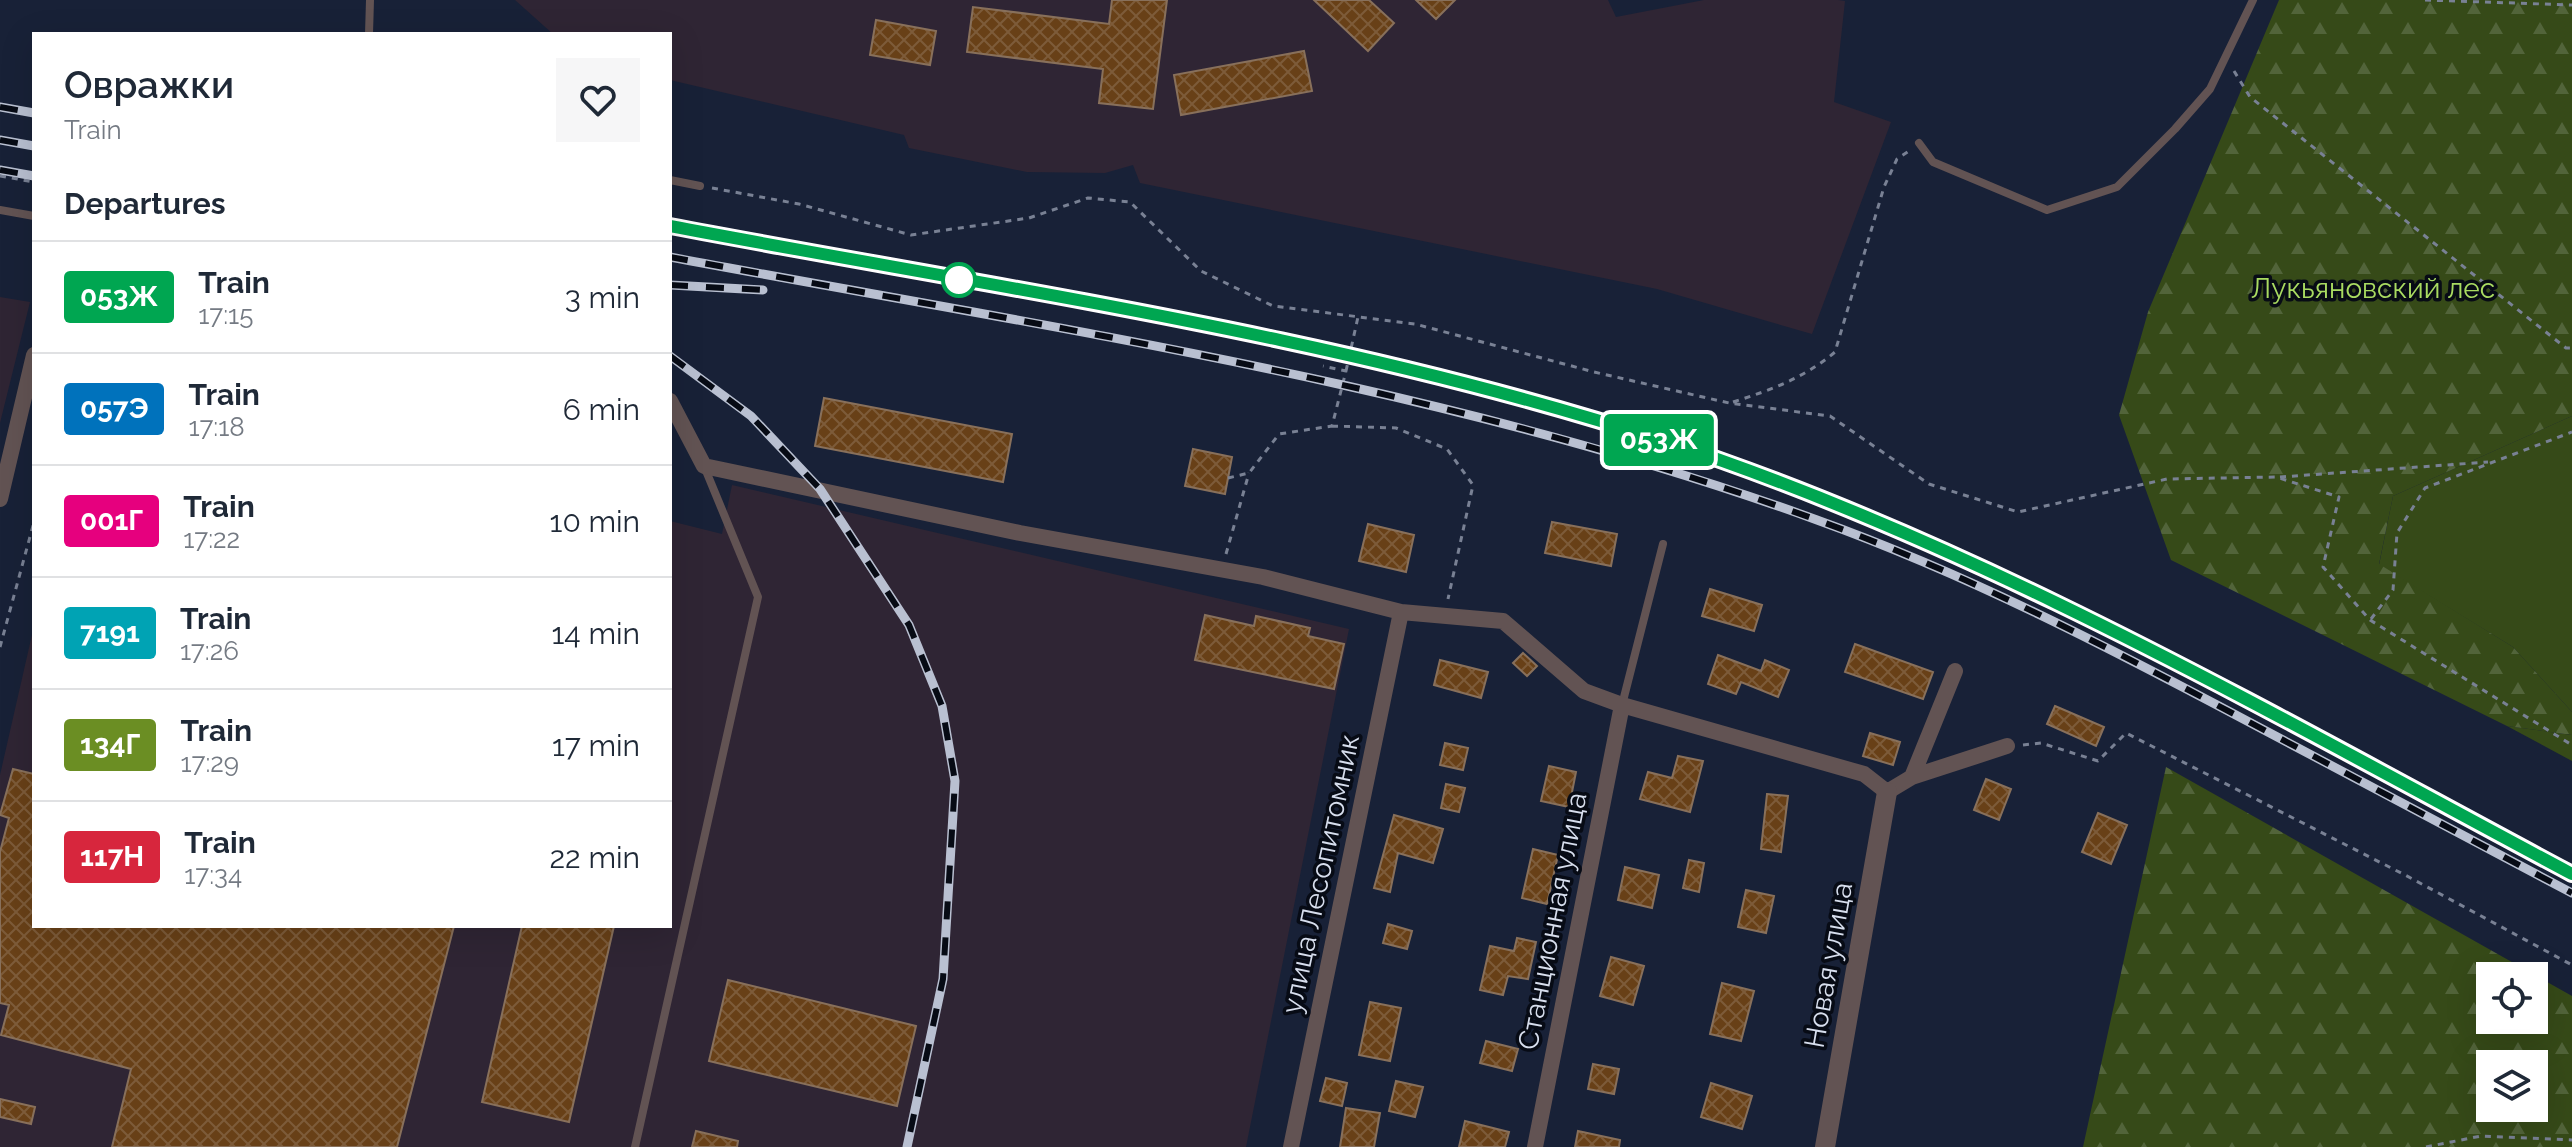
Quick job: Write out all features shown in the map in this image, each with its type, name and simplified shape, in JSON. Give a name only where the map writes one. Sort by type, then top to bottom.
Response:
[{"type":"street","points":[[0,499],[32,363]]},
{"type":"street","points":[[672,405],[704,466],[1020,533],[1221,570],[1401,612],[1503,621],[1584,691],[1622,705],[1864,774],[1887,792],[1912,777],[2007,746]]},
{"type":"street","name":"улица Лесопитомник","points":[[1291,1147],[1401,612]]},
{"type":"street","points":[[1912,777],[1955,671]]},
{"type":"street","name":"Станционная улица","points":[[1535,1147],[1622,705]]},
{"type":"street","name":"Новая улица","points":[[1825,1147],[1887,792]]},
{"type":"lane","points":[[369,32],[370,0]]},
{"type":"lane","points":[[1919,143],[1933,162],[2047,210],[2117,187],[2210,89],[2253,0]]},
{"type":"lane","points":[[672,180],[700,186]]},
{"type":"lane","points":[[0,210],[32,216]]},
{"type":"lane","points":[[635,1147],[758,597],[704,466]]},
{"type":"lane","points":[[1622,705],[1663,544]]},
{"type":"path","points":[[2425,0],[2572,5]]},
{"type":"path","points":[[2226,56],[2250,97],[2566,348],[2572,348]]},
{"type":"path","points":[[1729,403],[1813,371],[1835,352],[1884,187],[1897,159],[1919,143]]},
{"type":"path","points":[[0,176],[32,182]]},
{"type":"path","points":[[700,186],[799,204],[911,235],[1029,218],[1088,198],[1130,202],[1201,271],[1273,306],[1415,324],[1594,372],[1729,403],[1830,416],[1929,484],[2018,512],[2167,479],[2276,477],[2493,462]]},
{"type":"path","points":[[1332,426],[1358,317]]},
{"type":"path","points":[[1323,366],[1346,371]]},
{"type":"path","points":[[1221,570],[1249,473],[1279,434],[1332,426],[1396,428],[1447,449],[1473,485],[1444,615]]},
{"type":"path","points":[[2370,620],[2393,590],[2397,533],[2425,488],[2572,432]]},
{"type":"path","points":[[1228,478],[1249,473]]},
{"type":"path","points":[[2276,477],[2339,497],[2323,567],[2370,620],[2572,745]]},
{"type":"path","points":[[0,647],[32,529]]},
{"type":"path","points":[[2007,746],[2041,743],[2098,761],[2126,733],[2405,875],[2572,965]]},
{"type":"path","points":[[2426,1147],[2481,1136],[2572,1140]]},
{"type":"shaded area","points":[[515,0],[1608,0],[1616,17],[1704,0],[1838,0],[1845,1],[1834,102],[1891,122],[1812,334],[1657,289],[1140,183],[1133,165],[1105,173],[1027,172],[909,148],[904,135],[672,80],[672,32],[551,32]]},
{"type":"shaded area","points":[[0,297],[30,302],[0,423]]},
{"type":"shaded area","points":[[732,485],[1349,629],[1246,1147],[0,1147],[0,775],[32,635],[32,928],[672,928],[672,522],[722,534]]},
{"type":"green space","name":"Лукьяновский лес","points":[[2279,0],[2572,0],[2572,416],[2393,496],[2379,564],[2513,647],[2572,712],[2572,735],[2507,726],[2171,560],[2119,415],[2148,312]]},
{"type":"green space","points":[[2572,416],[2572,712],[2513,647],[2379,565],[2393,496]]},
{"type":"green space","points":[[2507,726],[2572,735],[2572,761]]},
{"type":"green space","points":[[2166,767],[2512,962],[2476,962],[2476,1034],[2548,1034],[2548,982],[2572,996],[2572,1147],[2083,1147]]},
{"type":"building","points":[[1112,0],[1167,0],[1153,109],[1099,103],[1103,69],[967,52],[973,7],[1109,24]]},
{"type":"building","points":[[1314,0],[1369,0],[1394,23],[1368,51]]},
{"type":"building","points":[[1416,0],[1455,0],[1436,19]]},
{"type":"building","points":[[876,20],[936,31],[930,65],[870,55]]},
{"type":"building","points":[[1304,51],[1312,91],[1181,115],[1174,75]]},
{"type":"building","points":[[824,398],[1012,434],[1003,482],[815,446]]},
{"type":"building","points":[[1193,449],[1232,457],[1225,494],[1185,486]]},
{"type":"building","points":[[1552,522],[1617,534],[1611,566],[1545,553]]},
{"type":"building","points":[[1368,524],[1414,535],[1406,572],[1359,561]]},
{"type":"building","points":[[1710,589],[1762,605],[1754,631],[1702,616]]},
{"type":"building","points":[[1205,615],[1254,626],[1256,616],[1310,628],[1308,636],[1344,644],[1334,689],[1195,660]]},
{"type":"building","points":[[1855,644],[1933,672],[1923,699],[1845,672]]},
{"type":"building","points":[[1523,653],[1537,666],[1527,676],[1513,663]]},
{"type":"building","points":[[1718,655],[1761,671],[1765,660],[1789,670],[1778,697],[1741,682],[1736,694],[1708,684]]},
{"type":"building","points":[[1440,660],[1488,672],[1481,698],[1434,685]]},
{"type":"building","points":[[2055,706],[2104,727],[2096,746],[2047,724]]},
{"type":"building","points":[[1870,733],[1900,742],[1893,765],[1863,756]]},
{"type":"building","points":[[1445,743],[1468,748],[1463,770],[1440,765]]},
{"type":"building","points":[[1678,756],[1703,761],[1690,812],[1640,799],[1648,772],[1672,778]]},
{"type":"building","points":[[1549,766],[1576,772],[1569,807],[1541,801]]},
{"type":"building","points":[[13,769],[32,774],[32,928],[453,928],[397,1147],[112,1147],[131,1069],[1,1035],[9,1005],[0,1003],[0,852],[9,818],[0,815]]},
{"type":"building","points":[[1986,779],[2011,789],[1999,820],[1974,810]]},
{"type":"building","points":[[1446,784],[1465,788],[1459,812],[1441,808]]},
{"type":"building","points":[[1767,794],[1788,796],[1781,852],[1761,849]]},
{"type":"building","points":[[2098,813],[2127,825],[2111,864],[2082,852]]},
{"type":"building","points":[[1394,815],[1443,829],[1433,863],[1398,853],[1390,892],[1374,888]]},
{"type":"building","points":[[1533,849],[1558,855],[1547,904],[1522,898]]},
{"type":"building","points":[[1689,860],[1704,863],[1699,892],[1683,888]]},
{"type":"building","points":[[1625,867],[1659,875],[1652,908],[1618,900]]},
{"type":"building","points":[[1746,890],[1774,896],[1766,933],[1738,927]]},
{"type":"building","points":[[1388,924],[1412,931],[1407,949],[1383,943]]},
{"type":"building","points":[[522,928],[614,928],[569,1122],[482,1102]]},
{"type":"building","points":[[1517,938],[1536,942],[1528,979],[1508,976],[1503,995],[1480,990],[1490,946],[1514,951]]},
{"type":"building","points":[[1611,957],[1644,966],[1633,1005],[1600,996]]},
{"type":"building","points":[[728,980],[916,1026],[897,1106],[709,1061]]},
{"type":"building","points":[[1722,983],[1754,991],[1741,1041],[1710,1034]]},
{"type":"building","points":[[1370,1002],[1401,1008],[1390,1061],[1359,1055]]},
{"type":"building","points":[[1486,1041],[1518,1049],[1512,1071],[1480,1063]]},
{"type":"building","points":[[1593,1064],[1619,1069],[1614,1094],[1588,1089]]},
{"type":"building","points":[[1326,1078],[1347,1083],[1342,1106],[1320,1101]]},
{"type":"building","points":[[1396,1081],[1423,1087],[1415,1117],[1389,1111]]},
{"type":"building","points":[[1711,1083],[1752,1096],[1742,1129],[1701,1117]]},
{"type":"building","points":[[0,1099],[35,1107],[31,1124],[0,1117]]},
{"type":"building","points":[[1346,1108],[1380,1113],[1374,1147],[1340,1147]]},
{"type":"building","points":[[1465,1121],[1509,1132],[1505,1147],[1459,1147]]},
{"type":"building","points":[[696,1131],[738,1141],[737,1147],[692,1147]]},
{"type":"building","points":[[1578,1131],[1620,1140],[1619,1147],[1575,1147]]},
{"type":"railway","points":[[0,107],[32,113]]},
{"type":"railway","points":[[0,140],[32,146]]},
{"type":"railway","points":[[0,170],[32,176]]},
{"type":"railway","points":[[672,226],[1247,335],[1495,393],[1664,441],[1782,483],[1899,531],[2013,583],[2239,696],[2572,874]]},
{"type":"railway","points":[[672,257],[1249,365],[1393,396],[1536,432],[1677,473],[1873,541],[2036,613],[2572,893]]},
{"type":"railway","points":[[672,285],[763,290]]},
{"type":"railway","points":[[672,357],[751,416],[820,489],[909,625],[942,706],[955,781],[943,979],[907,1147]]},
{"type":"train","name":"053Ж","points":[[672,226],[1182,321],[1541,405],[1665,442],[1945,552],[2092,620],[2572,874]]}]
